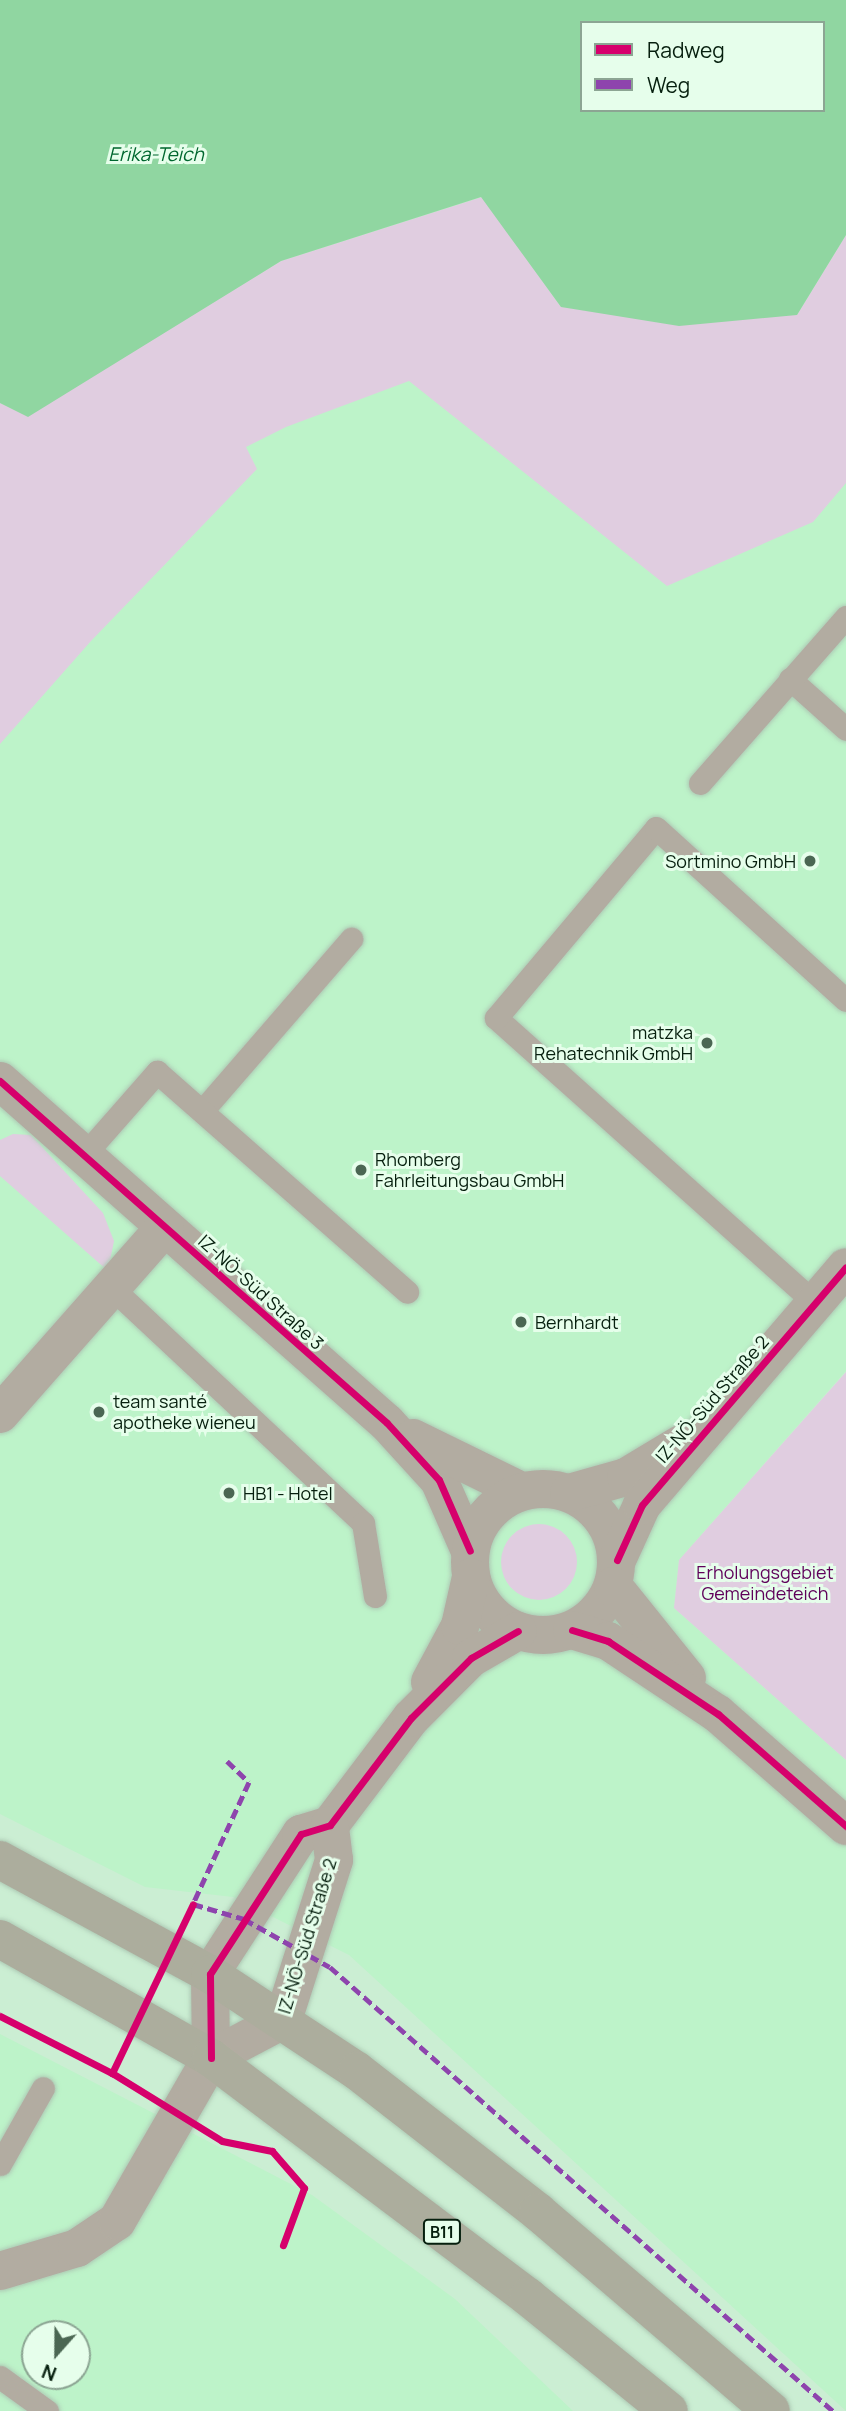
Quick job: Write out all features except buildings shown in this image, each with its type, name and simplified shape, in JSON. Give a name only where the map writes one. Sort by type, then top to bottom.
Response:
[{"type":"main road","points":[[0,1860],[210,1974],[357,2071],[538,2213],[771,2411]]},
{"type":"main road","name":"B11","points":[[0,1939],[211,2058],[528,2297],[670,2411]]},
{"type":"street","name":"IZ-NÖ-Süd Straße 3","points":[[0,1081],[387,1423],[439,1480],[470,1564]]},
{"type":"street","points":[[0,1414],[165,1227]]},
{"type":"street","name":"IZ-NÖ-Süd Straße 2","points":[[615,1573],[638,1511],[846,1267]]},
{"type":"street","name":"IZ-NÖ-Süd Straße 3","points":[[387,1423],[521,1491]]},
{"type":"street","name":"IZ-NÖ-Süd Straße 2","points":[[569,1493],[626,1477],[707,1428]]},
{"type":"street","points":[[411,1718],[460,1626],[470,1564],[477,1527],[492,1508],[521,1491],[545,1488],[569,1493],[590,1505],[612,1535],[615,1573],[600,1609],[572,1630],[545,1636],[518,1631],[495,1617],[478,1597],[470,1564]]},
{"type":"street","points":[[615,1573],[718,1714]]},
{"type":"street","points":[[572,1630],[608,1641],[718,1714],[846,1826]]},
{"type":"street","points":[[0,2271],[78,2248],[117,2221],[211,2058],[210,1974],[300,1835],[330,1825],[411,1718],[471,1658],[518,1631]]},
{"type":"street","name":"IZ-NÖ-Süd Straße 2","points":[[211,2058],[283,2020],[334,1860],[330,1825]]},
{"type":"lane","points":[[700,783],[846,617]]},
{"type":"lane","points":[[790,679],[846,729]]},
{"type":"lane","points":[[815,1303],[496,1018],[656,828],[846,1000]]},
{"type":"lane","points":[[202,1111],[351,939]]},
{"type":"lane","points":[[84,1155],[157,1072],[407,1292]]},
{"type":"lane","points":[[112,1288],[362,1523],[375,1596]]},
{"type":"lane","points":[[0,2164],[43,2088]]},
{"type":"lane","points":[[0,2377],[47,2411]]},
{"type":"shaded area","points":[[0,0],[846,0],[846,1371],[679,1560],[674,1608],[846,1760],[846,2411],[349,1955],[233,1897],[145,1887],[0,1814]]},
{"type":"shaded area","points":[[0,2034],[312,2195],[455,2299],[573,2411],[0,2411]]},
{"type":"green space","points":[[482,197],[561,307],[797,315],[846,235],[846,483],[813,522],[667,586],[409,381],[286,427],[246,447],[257,469],[91,641],[0,744],[0,403],[28,416],[281,261]]},
{"type":"green space","points":[[13,1134],[31,1135],[103,1213],[114,1241],[108,1271],[0,1176],[0,1140]]},
{"type":"green space","name":"Erholungsgebiet Gemeindeteich","points":[[846,1372],[846,1760],[674,1608],[679,1560]]},
{"type":"green space","points":[[539,1524],[554,1527],[566,1535],[574,1547],[577,1562],[574,1577],[566,1589],[554,1597],[539,1600],[524,1597],[512,1589],[504,1577],[501,1562],[504,1547],[512,1535],[524,1527]]},
{"type":"water","name":"Erika-Teich","points":[[0,0],[846,0],[846,235],[797,315],[679,326],[561,307],[481,197],[281,261],[28,417],[0,403]]},
{"type":"marked path","points":[[227,1761],[249,1782],[193,1904],[244,1919],[330,1967],[833,2411]]},
{"type":"cycle path","points":[[0,1081],[387,1423],[439,1480],[470,1551]]},
{"type":"cycle path","points":[[617,1560],[642,1505],[846,1267]]},
{"type":"cycle path","points":[[572,1630],[608,1641],[718,1714],[846,1826]]},
{"type":"cycle path","points":[[211,2058],[210,1974],[301,1834],[330,1825],[411,1718],[471,1658],[518,1631]]},
{"type":"cycle path","points":[[112,2073],[193,1904]]},
{"type":"cycle path","points":[[0,2016],[112,2073],[222,2141],[272,2151],[304,2188],[283,2245]]},
{"type":"place","name":"Sortmino GmbH","points":[[810,861]]},
{"type":"place","name":"matzka Rehatechnik GmbH","points":[[707,1043]]},
{"type":"place","name":"Rhomberg Fahrleitungsbau GmbH","points":[[361,1170]]},
{"type":"place","name":"Bernhardt","points":[[521,1322]]},
{"type":"place","name":"team santé apotheke wieneu","points":[[99,1412]]},
{"type":"place","name":"HB1 - Hotel","points":[[229,1493]]}]
